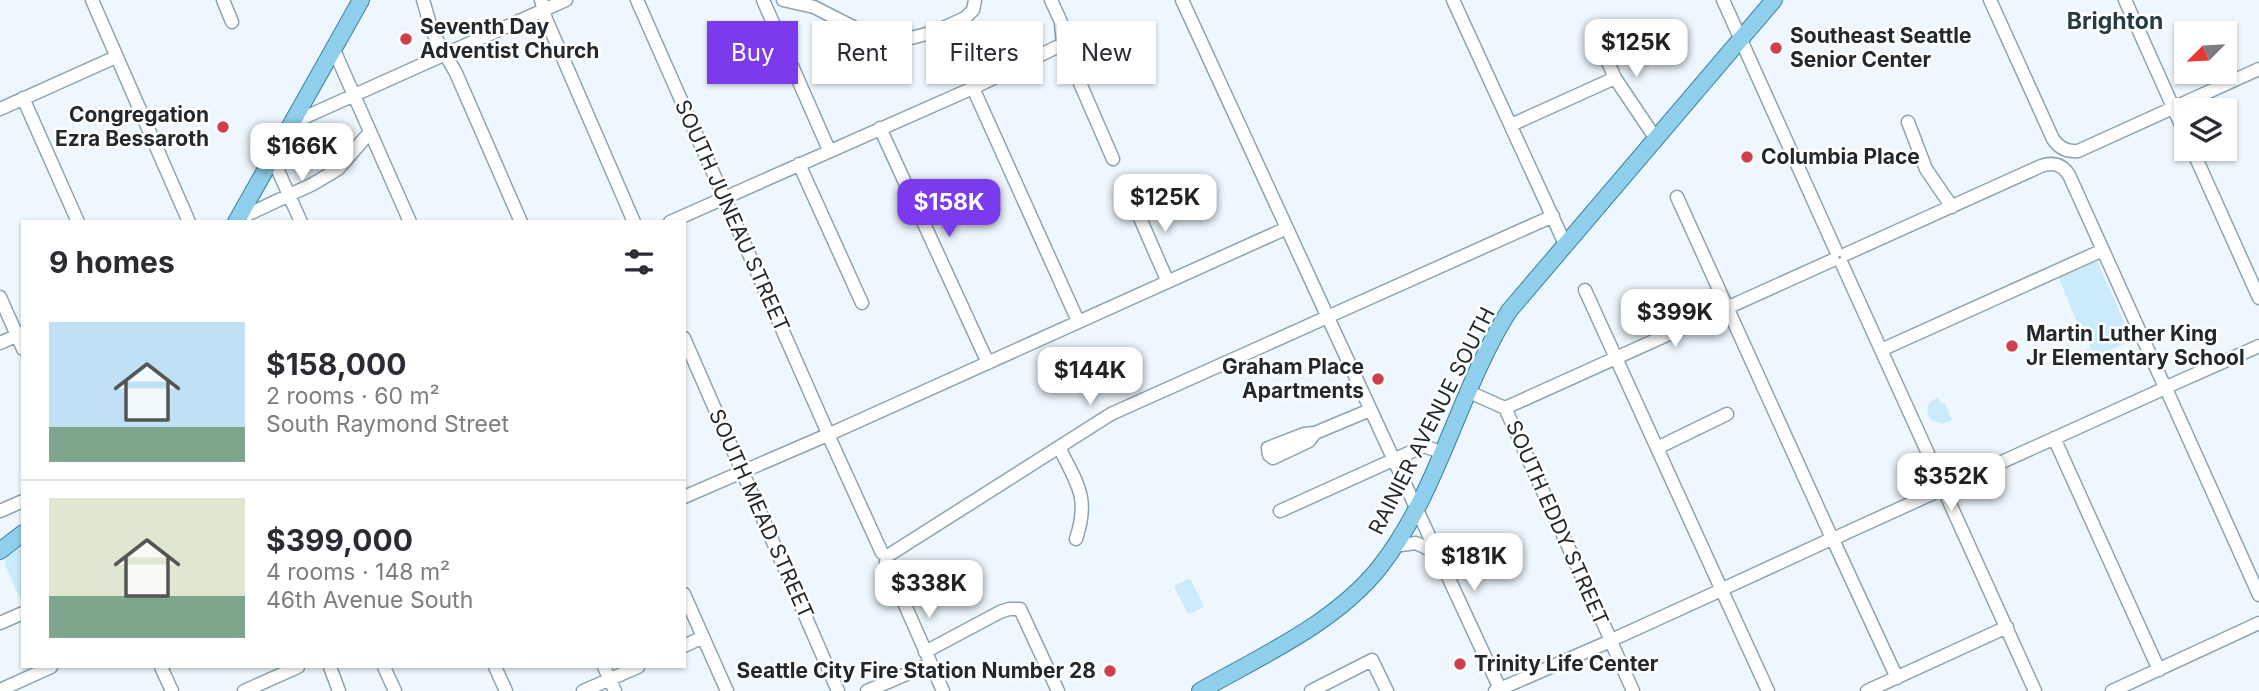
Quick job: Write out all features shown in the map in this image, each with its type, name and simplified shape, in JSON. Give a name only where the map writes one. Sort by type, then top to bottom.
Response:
[{"type":"main road","points":[[238,220],[361,0]]},
{"type":"main road","name":"RAINIER AVENUE SOUTH","points":[[1200,691],[1325,617],[1365,583],[1393,547],[1416,508],[1492,341],[1509,311],[1774,0]]},
{"type":"main road","points":[[0,550],[21,534]]},
{"type":"street","points":[[92,0],[188,220]]},
{"type":"street","points":[[223,0],[232,22]]},
{"type":"street","points":[[424,0],[432,31],[446,55],[520,220]]},
{"type":"street","points":[[292,123],[446,55],[542,5],[566,0]]},
{"type":"street","name":"SOUTH JUNEAU STREET","points":[[637,0],[943,691]]},
{"type":"street","points":[[763,0],[830,150]]},
{"type":"street","points":[[783,0],[814,7],[865,33],[908,39],[965,18],[973,10],[975,0]]},
{"type":"street","points":[[1051,0],[1060,21]]},
{"type":"street","points":[[1182,0],[1499,690],[2259,346]]},
{"type":"street","points":[[1453,0],[1565,244]]},
{"type":"street","points":[[1723,0],[2035,691]]},
{"type":"street","points":[[1990,0],[2053,139],[2062,149],[2078,151],[2259,69]]},
{"type":"street","points":[[2125,0],[2173,107]]},
{"type":"street","points":[[542,5],[633,220]]},
{"type":"street","points":[[1595,32],[1615,78],[1656,139]]},
{"type":"street","points":[[674,220],[973,88],[1057,47]]},
{"type":"street","points":[[334,50],[409,220]]},
{"type":"street","points":[[0,109],[116,57]]},
{"type":"street","points":[[1511,125],[1615,78]]},
{"type":"street","points":[[1080,84],[1113,159]]},
{"type":"street","points":[[973,88],[1078,321]]},
{"type":"street","points":[[23,99],[77,220]]},
{"type":"street","points":[[1908,122],[1926,169],[1952,207]]},
{"type":"street","points":[[880,128],[988,363]]},
{"type":"street","points":[[239,220],[338,169],[370,132]]},
{"type":"street","points":[[272,157],[300,220]]},
{"type":"street","points":[[2197,161],[2259,298]]},
{"type":"street","points":[[1505,408],[2041,166],[2054,163],[2069,175],[2259,595]]},
{"type":"street","points":[[799,164],[862,303]]},
{"type":"street","points":[[1677,197],[1897,678]]},
{"type":"street","points":[[1133,202],[1167,280]]},
{"type":"street","points":[[885,557],[1113,413],[1553,216]]},
{"type":"street","points":[[686,496],[829,435],[1287,228]]},
{"type":"street","points":[[1881,350],[2103,250]]},
{"type":"street","points":[[1585,290],[1768,691]]},
{"type":"street","points":[[0,297],[20,334],[0,343]]},
{"type":"street","name":"SOUTH MEAD STREET","points":[[686,343],[838,691]]},
{"type":"street","name":"SOUTH EDDY STREET","points":[[1469,392],[1505,408],[1633,691]]},
{"type":"street","points":[[1315,433],[1370,410]]},
{"type":"street","points":[[1657,448],[1727,414]]},
{"type":"street","points":[[2054,438],[2159,670]]},
{"type":"street","points":[[1280,511],[1424,446],[1443,453]]},
{"type":"street","points":[[1059,447],[1082,498],[1083,519],[1076,540]]},
{"type":"street","points":[[0,511],[21,502]]},
{"type":"street","points":[[1393,547],[1416,543],[1437,553]]},
{"type":"street","points":[[686,599],[727,691]]},
{"type":"street","points":[[867,691],[1009,609],[1020,609],[1033,634],[1037,636],[1039,649],[1058,691]]},
{"type":"street","points":[[0,624],[21,614]]},
{"type":"street","points":[[2112,691],[2259,623]]},
{"type":"street","points":[[1867,691],[2007,627]]},
{"type":"street","points":[[686,645],[703,637]]},
{"type":"street","points":[[1311,691],[1372,660],[1387,691]]},
{"type":"street","points":[[0,690],[49,668]]},
{"type":"street","points":[[161,668],[172,691]]},
{"type":"street","points":[[244,691],[274,671],[292,668]]},
{"type":"street","points":[[330,668],[339,691]]},
{"type":"street","points":[[384,668],[395,691]]},
{"type":"street","points":[[495,668],[506,691]]},
{"type":"street","points":[[604,668],[612,685]]},
{"type":"street","points":[[583,691],[612,685],[637,668]]},
{"type":"shaded area","points":[[2097,261],[2132,340],[2068,369],[2065,360],[2091,348],[2059,278]]},
{"type":"shaded area","points":[[1938,397],[1941,403],[1944,402],[1952,420],[1943,424],[1931,420],[1927,412],[1929,403]]},
{"type":"shaded area","points":[[21,547],[21,601],[5,565],[6,558]]},
{"type":"shaded area","points":[[1190,578],[1204,607],[1188,614],[1174,586]]},
{"type":"place","name":"Seventh Day Adventist Church","points":[[406,39]]},
{"type":"place","name":"Southeast Seattle Senior Center","points":[[1776,48]]},
{"type":"place","name":"Congregation Ezra Bessaroth","points":[[223,127]]},
{"type":"place","name":"Columbia Place","points":[[1747,157]]},
{"type":"place","name":"Martin Luther King Jr Elementary School","points":[[2012,346]]},
{"type":"place","name":"Graham Place Apartments","points":[[1378,379]]},
{"type":"place","name":"Trinity Life Center","points":[[1460,664]]},
{"type":"place","name":"Seattle City Fire Station Number 28","points":[[1110,671]]},
{"type":"district","name":"Brighton","points":[[2115,21]]}]
